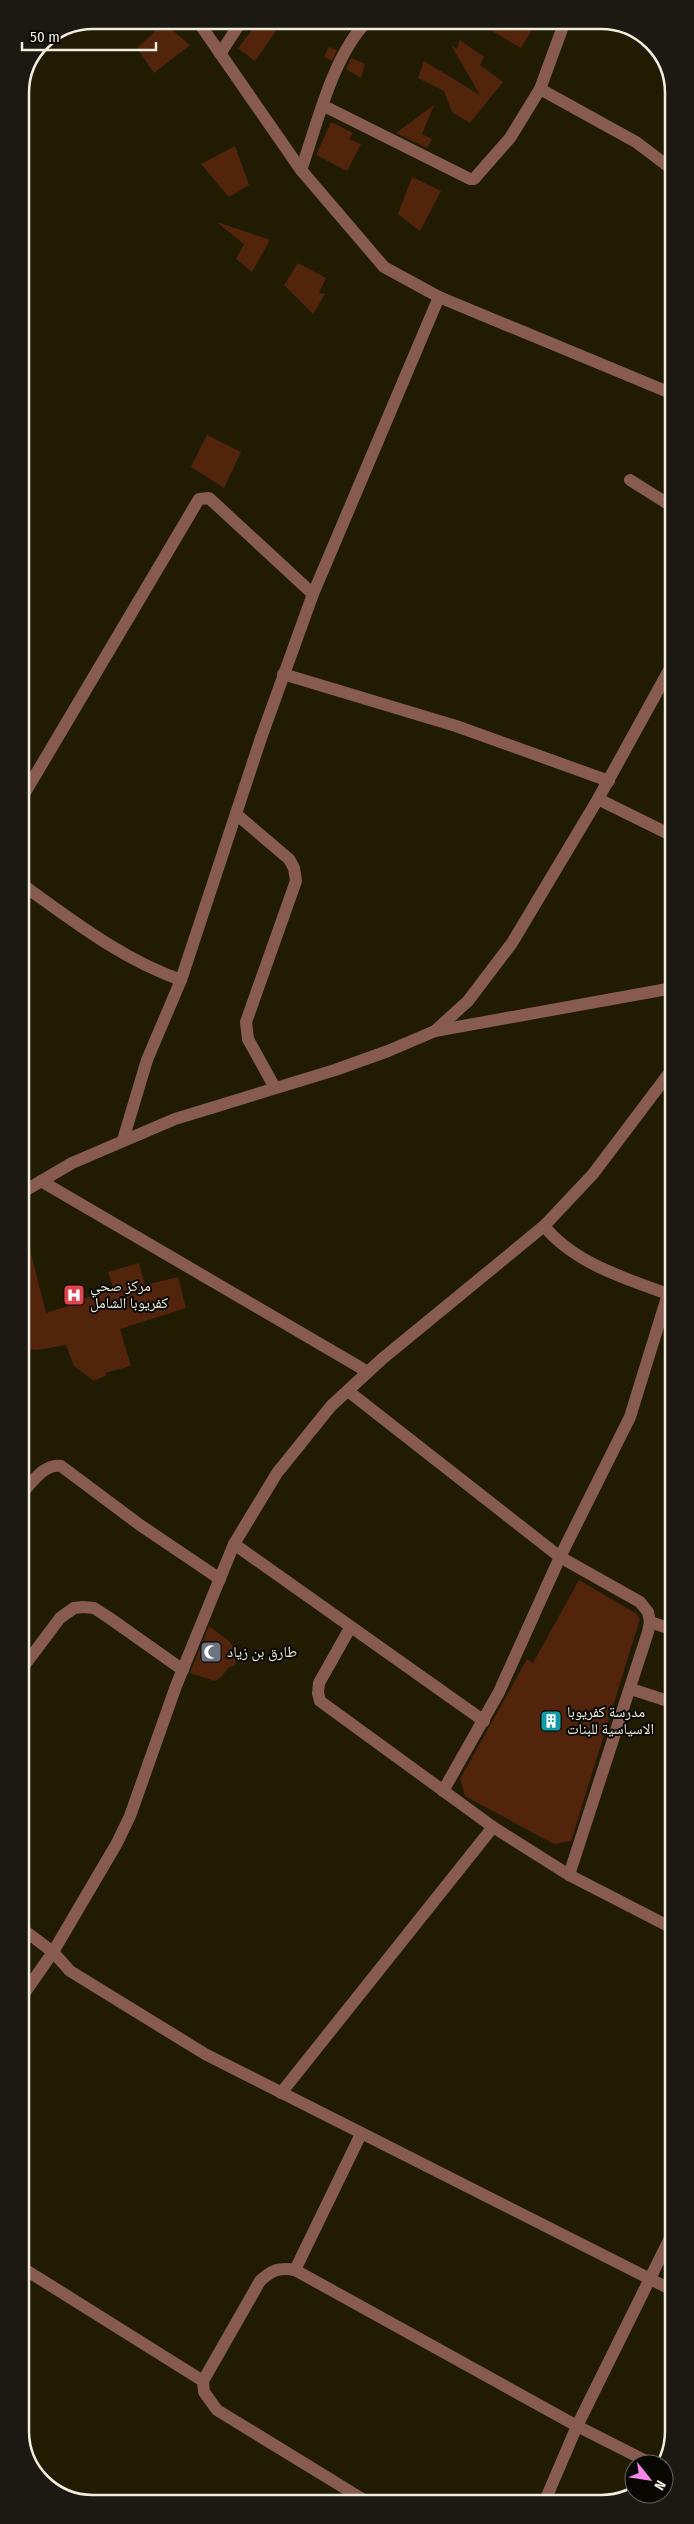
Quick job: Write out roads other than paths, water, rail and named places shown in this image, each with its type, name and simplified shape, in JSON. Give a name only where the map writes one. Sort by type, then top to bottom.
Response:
[{"type":"street","points":[[203,29],[301,170],[380,264],[439,296],[665,391]]},
{"type":"street","points":[[220,54],[236,29]]},
{"type":"street","points":[[301,170],[335,75],[352,38],[360,29]]},
{"type":"street","points":[[324,106],[472,179],[476,178],[510,138],[540,89],[562,29]]},
{"type":"street","points":[[540,89],[636,142],[665,164]]},
{"type":"street","points":[[123,1140],[147,1060],[181,980],[283,674],[313,594],[439,296]]},
{"type":"street","points":[[630,480],[665,502]]},
{"type":"street","points":[[29,786],[199,499],[209,498],[313,594]]},
{"type":"street","points":[[283,674],[456,726],[609,781]]},
{"type":"street","points":[[435,1031],[468,1000],[492,972],[556,872],[609,781],[665,678]]},
{"type":"street","points":[[598,799],[665,832]]},
{"type":"street","points":[[236,814],[289,859],[294,868],[296,881],[246,1022],[248,1039],[275,1088]]},
{"type":"street","points":[[29,889],[119,952],[160,973],[181,980]]},
{"type":"street","points":[[29,1188],[72,1163],[175,1119],[373,1057],[435,1031],[665,989]]},
{"type":"street","points":[[29,1986],[53,1952],[117,1843],[130,1816],[182,1670],[234,1544],[258,1502],[293,1450],[331,1406],[368,1372],[544,1226],[608,1155],[665,1079]]},
{"type":"street","points":[[42,1181],[368,1372]]},
{"type":"street","points":[[544,1226],[561,1244],[592,1264],[665,1293]]},
{"type":"street","points":[[443,1791],[484,1720],[560,1557],[630,1417],[665,1313]]},
{"type":"street","points":[[348,1391],[560,1557],[640,1602],[648,1612],[650,1622],[631,1689],[569,1875]]},
{"type":"street","points":[[29,1486],[44,1470],[55,1465],[61,1466],[140,1525],[220,1579]]},
{"type":"street","points":[[234,1544],[350,1628],[484,1720]]},
{"type":"street","points":[[29,1659],[60,1618],[74,1608],[83,1607],[94,1608],[108,1616],[182,1670]]},
{"type":"street","points":[[650,1622],[665,1627]]},
{"type":"street","points":[[350,1628],[319,1683],[318,1693],[320,1701],[494,1827],[569,1875],[665,1924]]},
{"type":"street","points":[[631,1689],[665,1700]]},
{"type":"street","points":[[281,2093],[494,1827]]},
{"type":"street","points":[[29,1934],[53,1952],[70,1971],[168,2032],[361,2134],[665,2286]]},
{"type":"street","points":[[295,2270],[361,2134]]},
{"type":"street","points":[[547,2495],[577,2426],[665,2248]]},
{"type":"street","points":[[356,2495],[217,2410],[204,2392],[203,2381],[260,2281],[269,2273],[279,2268],[295,2270],[577,2426],[632,2454]]},
{"type":"street","points":[[29,2272],[203,2381]]},
{"type":"place","name":"مركز صحي كفريوبا الشامل","points":[[74,1295]]},
{"type":"place","name":"طارق بن زياد","points":[[211,1652]]},
{"type":"place","name":"مدرسة كفريوبا الاسياسية للبنات","points":[[551,1721]]}]
